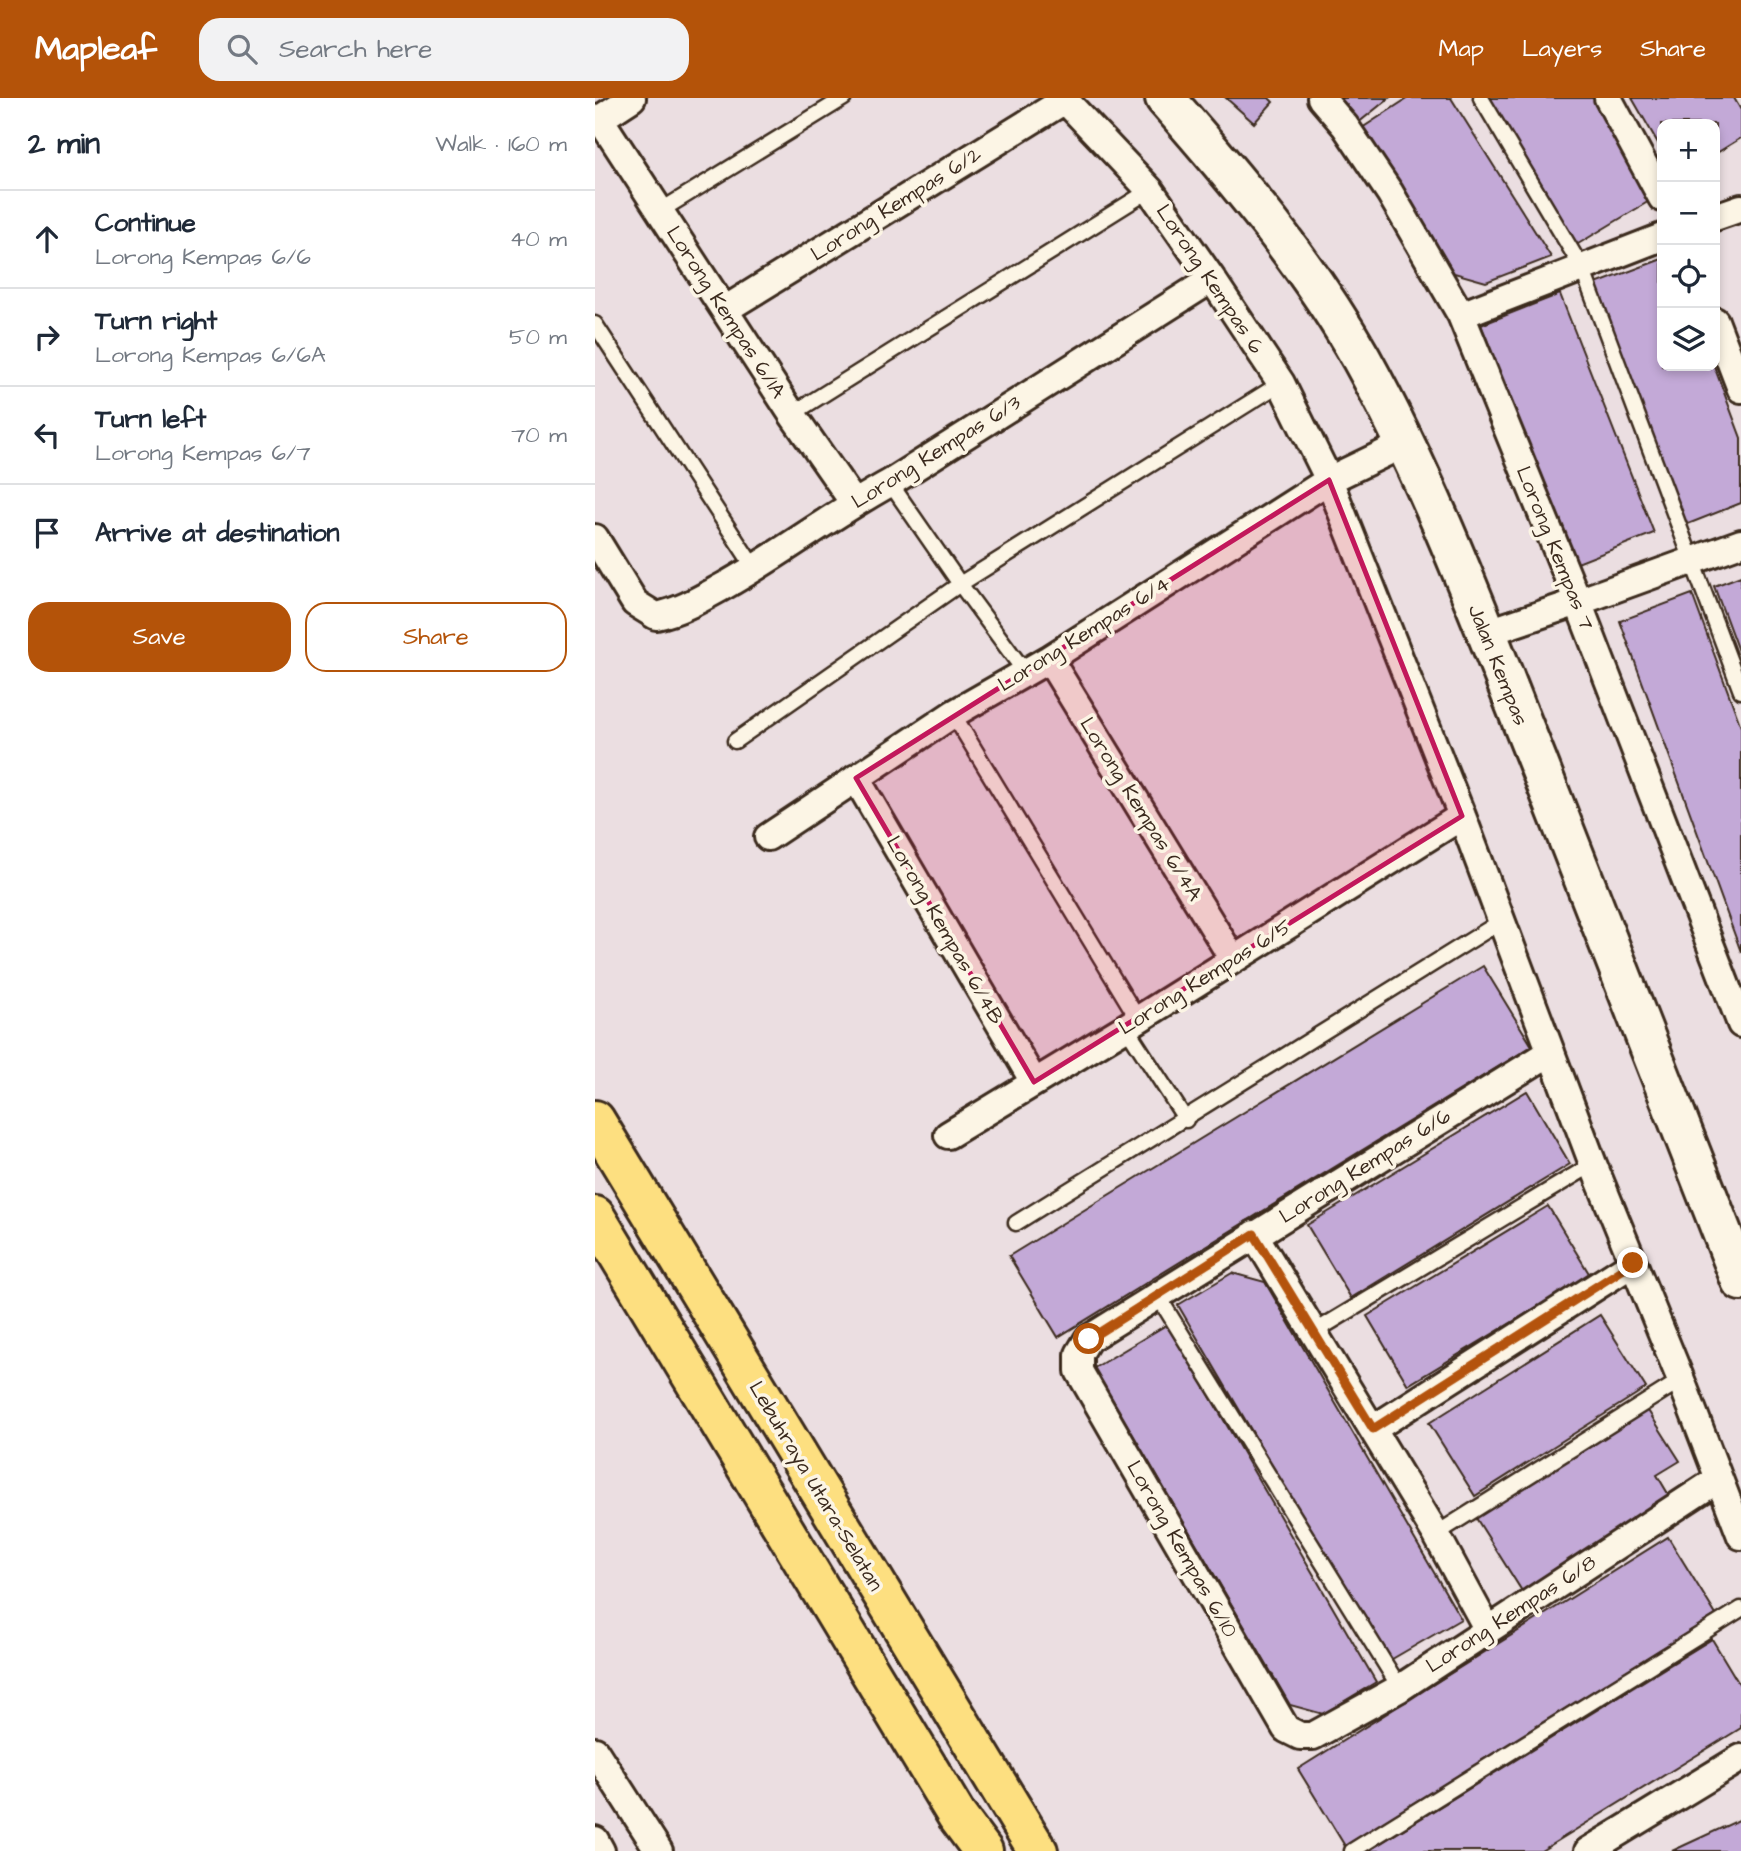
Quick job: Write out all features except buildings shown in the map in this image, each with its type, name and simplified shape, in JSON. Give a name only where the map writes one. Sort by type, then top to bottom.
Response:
[{"type":"highway","name":"Lebuhraya Utara–Selatan","points":[[595,1120],[1038,1851]]},
{"type":"highway","points":[[595,1216],[950,1804],[983,1851]]},
{"type":"main road","name":"Jalan Kempas","points":[[1165,98],[1229,171],[1311,281],[1359,356],[1406,443],[1486,633],[1741,1281]]},
{"type":"street","points":[[597,120],[632,98]]},
{"type":"street","name":"Lorong Kempas 7","points":[[1321,98],[1345,126],[1390,193],[1461,315],[1578,603],[1741,1024]]},
{"type":"street","points":[[1608,98],[1657,189]]},
{"type":"street","name":"Lorong Kempas 6","points":[[1064,99],[1150,190],[1212,279],[1281,383],[1329,480],[1462,816],[1593,1164],[1741,1536]]},
{"type":"street","name":"Lorong Kempas 6/2","points":[[726,309],[1064,99]]},
{"type":"street","name":"Lorong Kempas 6/1A","points":[[597,120],[854,503]]},
{"type":"street","points":[[1720,215],[1741,208]]},
{"type":"street","points":[[1461,315],[1657,239]]},
{"type":"street","name":"Lorong Kempas 6/3","points":[[595,538],[635,603],[656,616],[677,612],[755,569],[854,503],[890,483],[1212,279]]},
{"type":"street","points":[[1720,334],[1741,390]]},
{"type":"street","name":"Lorong Kempas 6/4","points":[[768,837],[953,714],[1049,659],[1329,480],[1406,443]]},
{"type":"street","points":[[1486,633],[1578,603],[1741,542]]},
{"type":"street","name":"Lorong Kempas 6/4A","points":[[1049,659],[1233,959]]},
{"type":"street","name":"Lorong Kempas 6/4B","points":[[856,778],[1034,1082]]},
{"type":"street","name":"Lorong Kempas 6/5","points":[[947,1135],[1132,1023],[1462,816]]},
{"type":"street","name":"Lorong Kempas 6/6","points":[[1079,1354],[1089,1339],[1254,1234],[1551,1052]]},
{"type":"street","points":[[1254,1234],[1436,1534],[1488,1630]]},
{"type":"street","points":[[1373,1429],[1633,1263]]},
{"type":"street","name":"Lorong Kempas 6/10","points":[[1079,1354],[1079,1371],[1286,1729],[1300,1736]]},
{"type":"street","name":"Lorong Kempas 6/8","points":[[1300,1736],[1313,1736],[1400,1688],[1717,1480]]},
{"type":"street","points":[[595,1751],[659,1851]]},
{"type":"street","points":[[1588,1851],[1615,1844],[1741,1758]]},
{"type":"street","points":[[595,1840],[601,1851]]},
{"type":"lane","points":[[660,211],[844,98]]},
{"type":"lane","points":[[1481,98],[1582,268],[1741,691]]},
{"type":"lane","points":[[792,414],[1150,190]]},
{"type":"lane","points":[[595,324],[755,569]]},
{"type":"lane","points":[[735,741],[960,584],[1281,383]]},
{"type":"lane","points":[[890,483],[1025,671]]},
{"type":"lane","points":[[953,714],[1186,1120]]},
{"type":"lane","points":[[1017,1223],[1500,922]]},
{"type":"lane","points":[[1314,1332],[1593,1164]]},
{"type":"lane","points":[[1158,1296],[1400,1688]]},
{"type":"lane","points":[[1436,1534],[1681,1380]]},
{"type":"lane","points":[[1352,1851],[1741,1609]]},
{"type":"highlighted area","points":[[1329,480],[1462,816],[1034,1082],[856,778]]},
{"type":"route","points":[[1089,1339],[1254,1234],[1373,1429],[1633,1263]]}]
